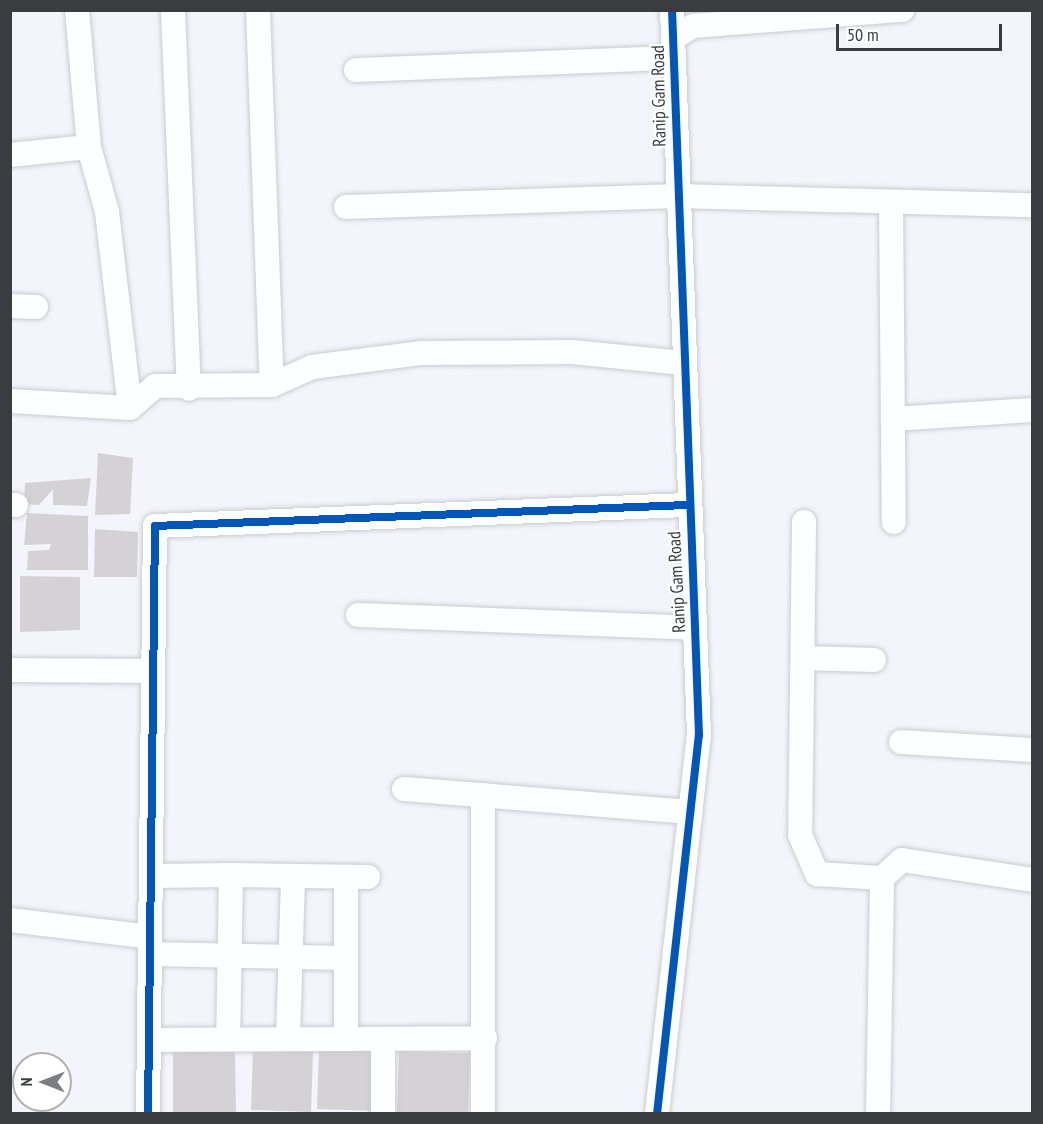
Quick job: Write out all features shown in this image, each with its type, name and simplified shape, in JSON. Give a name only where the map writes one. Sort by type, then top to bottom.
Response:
[{"type":"street","points":[[77,10],[89,147],[107,212],[130,408]]},
{"type":"street","points":[[173,10],[189,389]]},
{"type":"street","points":[[258,10],[272,385]]},
{"type":"street","name":"Ranip Gam Road","points":[[657,1113],[699,735],[682,363],[672,10]]},
{"type":"street","points":[[356,70],[673,48],[693,26],[902,10]]},
{"type":"street","points":[[10,155],[89,147]]},
{"type":"street","points":[[346,207],[677,196],[1032,206]]},
{"type":"street","points":[[891,202],[894,522]]},
{"type":"street","points":[[10,306],[36,307]]},
{"type":"street","points":[[10,401],[130,408],[155,386],[189,389],[272,385],[312,367],[422,353],[572,352],[682,363]]},
{"type":"street","points":[[893,419],[1032,410]]},
{"type":"street","points":[[148,1113],[155,526],[688,505]]},
{"type":"street","points":[[804,522],[800,835],[817,874],[882,878],[902,860],[1032,880]]},
{"type":"street","points":[[358,615],[694,628]]},
{"type":"street","points":[[803,658],[874,660]]},
{"type":"street","points":[[10,670],[153,671]]},
{"type":"street","points":[[901,742],[1032,750]]},
{"type":"street","points":[[404,789],[690,813]]},
{"type":"street","points":[[483,795],[485,1038],[483,1113]]},
{"type":"street","points":[[228,1039],[231,875]]},
{"type":"street","points":[[151,876],[357,877],[344,958],[346,1039]]},
{"type":"street","points":[[288,1039],[288,957],[293,876]]},
{"type":"street","points":[[878,1113],[882,878]]},
{"type":"street","points":[[10,920],[150,945],[228,956],[344,958]]},
{"type":"street","points":[[149,1040],[485,1038]]},
{"type":"street","points":[[383,1039],[383,1113]]},
{"type":"building","points":[[98,453],[133,458],[130,514],[95,515]]},
{"type":"building","points":[[91,478],[87,506],[53,505],[53,489],[39,505],[24,504],[25,483]]},
{"type":"building","points":[[27,513],[88,516],[88,570],[27,570],[28,551],[49,550],[51,544],[24,545]]},
{"type":"building","points":[[95,529],[138,532],[137,577],[94,577]]},
{"type":"building","points":[[20,576],[80,577],[80,630],[20,632]]},
{"type":"building","points":[[319,1047],[380,1049],[377,1111],[317,1109]]},
{"type":"building","points":[[253,1049],[313,1051],[311,1112],[251,1110]]},
{"type":"building","points":[[173,1051],[235,1051],[236,1114],[173,1114]]},
{"type":"building","points":[[399,1051],[470,1053],[468,1114],[397,1114]]},
{"type":"cycle path","points":[[657,1114],[699,735],[672,10]]},
{"type":"cycle path","points":[[148,1114],[155,526],[688,505]]}]
